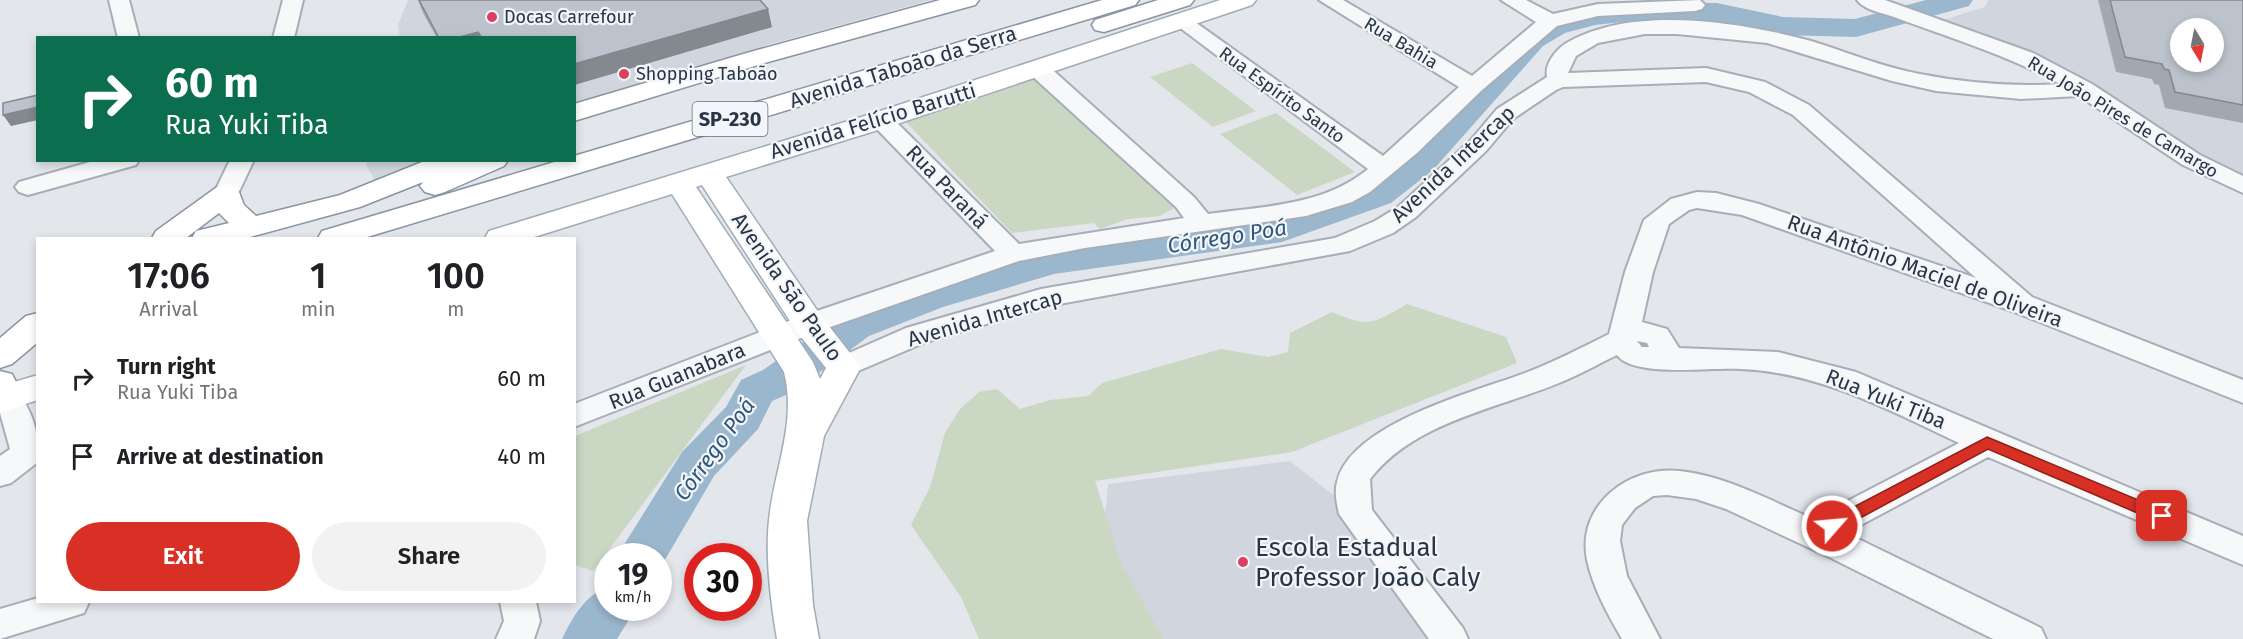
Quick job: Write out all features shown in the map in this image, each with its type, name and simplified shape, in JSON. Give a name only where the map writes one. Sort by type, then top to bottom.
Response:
[{"type":"main road","points":[[576,112],[967,0]]},
{"type":"main road","name":"Avenida Taboão da Serra","points":[[336,237],[1127,0]]},
{"type":"main road","name":"Avenida Felício Barutti","points":[[874,114],[1038,69],[1184,7],[1244,0]]},
{"type":"main road","points":[[503,237],[680,184],[722,169],[772,144],[874,114],[1184,7]]},
{"type":"main road","name":"Avenida Taboão da Serra","points":[[407,237],[1184,7]]},
{"type":"main road","points":[[576,124],[671,84]]},
{"type":"main road","points":[[211,237],[350,201],[449,162]]},
{"type":"main road","points":[[314,237],[489,162]]},
{"type":"main road","name":"Avenida São Paulo","points":[[722,169],[742,221],[808,355],[806,433],[788,521],[792,605],[798,639]]},
{"type":"main road","name":"Avenida São Paulo","points":[[680,184],[710,232],[808,355]]},
{"type":"main road","points":[[168,237],[227,193],[230,207],[250,228]]},
{"type":"main road","points":[[710,232],[727,229],[742,221]]},
{"type":"main road","points":[[0,337],[36,332]]},
{"type":"main road","points":[[0,356],[36,332]]},
{"type":"main road","points":[[0,362],[36,332]]},
{"type":"street","points":[[119,0],[128,36]]},
{"type":"street","points":[[284,35],[293,0]]},
{"type":"street","name":"Rua Bahia","points":[[1329,0],[1473,86]]},
{"type":"street","points":[[1511,0],[1550,21]]},
{"type":"street","name":"Rua João Pires de Camargo","points":[[1866,0],[2023,57],[2084,89],[2190,161],[2243,185]]},
{"type":"street","points":[[1696,5],[1756,33],[1904,77],[1952,86],[2011,91],[2084,89]]},
{"type":"street","name":"Avenida Intercap","points":[[808,355],[1013,254],[1085,240],[1306,208],[1343,197],[1361,187],[1408,148],[1473,86],[1550,21],[1608,9],[1696,5]]},
{"type":"street","name":"Rua Espírito Santo","points":[[1184,7],[1383,168]]},
{"type":"street","points":[[1756,33],[1691,28],[1648,29],[1593,37],[1569,51],[1557,72],[1559,80],[1706,75],[1731,79],[1780,98],[1821,126],[2022,304]]},
{"type":"street","points":[[1569,51],[1578,63],[1604,78]]},
{"type":"street","points":[[1038,69],[1185,202],[1203,224]]},
{"type":"street","points":[[1525,99],[1604,78]]},
{"type":"street","name":"Avenida Intercap","points":[[808,355],[916,335],[1041,298],[1341,245],[1384,227],[1407,212],[1478,146],[1505,114],[1535,91],[1559,80]]},
{"type":"street","name":"Rua Paraná","points":[[874,114],[1013,254]]},
{"type":"street","points":[[28,187],[120,162]]},
{"type":"street","points":[[227,193],[241,162]]},
{"type":"street","name":"Rua Antônio Maciel de Oliveira","points":[[1643,344],[1639,272],[1657,220],[1680,204],[1716,201],[1750,209],[2022,304],[2243,392]]},
{"type":"street","points":[[1450,639],[1356,514],[1351,493],[1355,475],[1371,454],[1401,434],[1549,375],[1643,344]]},
{"type":"street","name":"Rua Yuki Tiba","points":[[1643,344],[1720,357],[1793,365],[1838,376],[1902,402],[1987,443],[2243,551]]},
{"type":"street","name":"Rua Guanabara","points":[[576,415],[808,355]]},
{"type":"street","points":[[0,474],[32,448],[17,414],[11,392]]},
{"type":"street","points":[[1815,534],[1987,443]]},
{"type":"street","points":[[1642,639],[1618,600],[1602,551],[1606,519],[1620,501],[1633,491],[1648,484],[1665,482],[1692,484],[1716,491],[1815,534],[2028,639]]},
{"type":"street","points":[[0,625],[68,603]]},
{"type":"street","points":[[514,639],[522,627],[523,614],[518,603]]},
{"type":"shaded area","name":"Shopping Taboão","points":[[408,0],[931,0],[771,44],[576,104],[576,36],[400,36],[398,25]]},
{"type":"shaded area","points":[[1988,0],[2243,0],[2243,178],[2215,167],[2023,51],[1982,32],[1943,20],[1985,7]]},
{"type":"shaded area","points":[[367,162],[428,162],[376,183],[366,165]]},
{"type":"shaded area","name":"Escola Estadual Professor João Caly","points":[[1290,461],[1337,498],[1436,639],[1094,639],[1108,484]]},
{"type":"green space","points":[[1192,63],[1256,111],[1213,127],[1150,77]]},
{"type":"green space","points":[[1035,79],[1174,208],[1160,216],[1128,219],[1100,229],[1094,223],[1012,233],[902,118]]},
{"type":"green space","points":[[1276,113],[1355,172],[1297,195],[1220,134]]},
{"type":"green space","points":[[1407,304],[1506,337],[1517,363],[1292,452],[1095,481],[1121,563],[1164,639],[979,639],[961,597],[911,525],[930,487],[945,433],[960,409],[979,392],[997,389],[1020,409],[1050,400],[1088,396],[1102,383],[1221,349],[1268,357],[1288,352],[1290,333],[1332,312],[1355,320],[1371,322]]},
{"type":"green space","points":[[746,365],[614,543],[594,543],[593,571],[576,565],[576,436]]},
{"type":"building","points":[[419,0],[760,0],[768,9],[576,63],[576,36],[481,36],[478,32],[463,36],[438,36]]},
{"type":"building","points":[[2110,0],[2243,0],[2243,105],[2175,92],[2169,70],[2164,69],[2162,64],[2125,57]]},
{"type":"building","points":[[36,95],[36,107],[3,115],[3,103]]},
{"type":"waterway","name":"Córrego Poá","points":[[650,543],[698,464],[742,418],[756,391],[778,381],[855,326],[929,298],[1051,262],[1282,231],[1378,195],[1421,163],[1532,40],[1554,27],[1593,16],[1641,11],[1717,12],[1783,26],[1856,28],[1959,0]]},
{"type":"waterway","name":"Córrego Poá","points":[[588,639],[601,621]]},
{"type":"place","name":"Docas Carrefour","points":[[492,17]]},
{"type":"place","name":"Shopping Taboão","points":[[624,74]]},
{"type":"place","name":"Escola Estadual Professor João Caly","points":[[1243,562]]},
{"type":"route","points":[[1832,526],[1987,443],[2162,516]]}]
